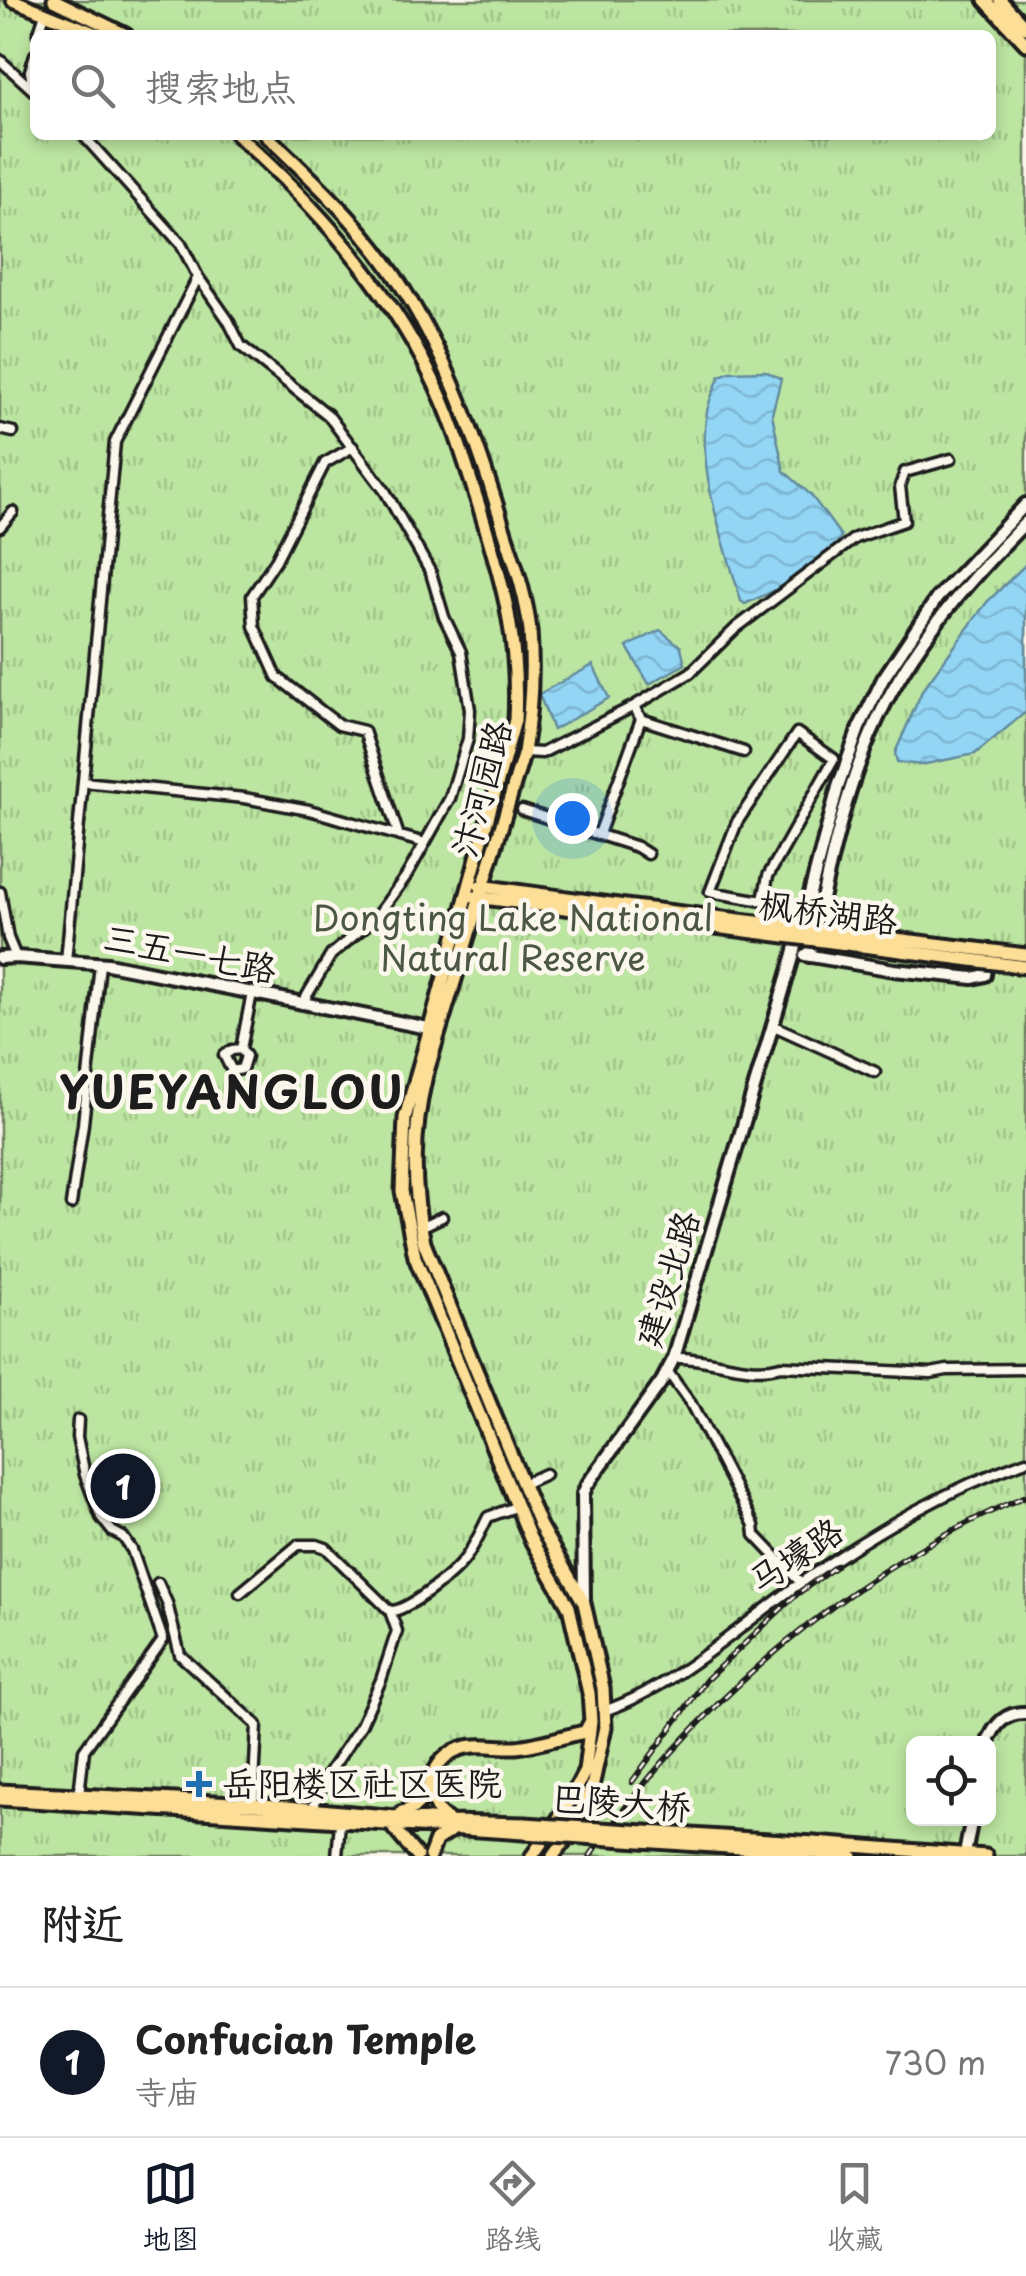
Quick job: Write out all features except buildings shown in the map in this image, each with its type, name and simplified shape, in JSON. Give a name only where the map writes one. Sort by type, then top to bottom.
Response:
[{"type":"main road","points":[[13,0],[86,30]]},
{"type":"main road","points":[[54,0],[116,30]]},
{"type":"main road","points":[[985,0],[1026,44]]},
{"type":"main road","points":[[1000,0],[1026,28]]},
{"type":"main road","name":"汴河园路","points":[[242,140],[313,206],[362,265],[396,312],[432,377],[455,431],[500,575],[516,652],[514,720],[467,891],[416,1116],[414,1197],[424,1244],[540,1526],[584,1603],[603,1688],[605,1728],[592,1788],[570,1834],[553,1856]]},
{"type":"main road","name":"汴河园路","points":[[271,140],[345,214],[384,262],[452,378],[475,436],[524,599],[532,670],[531,712],[524,752],[483,892],[428,1028],[405,1118],[401,1151],[402,1191],[415,1257],[530,1538],[569,1606],[590,1693],[585,1770],[564,1811],[532,1856]]},
{"type":"main road","name":"建设北路","points":[[584,1603],[583,1494],[674,1358],[794,954],[838,788],[859,728],[883,679],[937,598],[1026,504]]},
{"type":"main road","points":[[809,956],[852,787],[887,700],[949,606],[1026,522]]},
{"type":"main road","points":[[467,891],[624,911]]},
{"type":"main road","name":"枫桥湖路","points":[[624,911],[1026,955]]},
{"type":"main road","name":"枫桥湖路","points":[[624,911],[1026,967]]},
{"type":"main road","points":[[794,954],[974,978],[986,974],[987,962]]},
{"type":"main road","name":"三五一七路","points":[[0,958],[100,964],[428,1028]]},
{"type":"main road","points":[[990,1736],[1002,1719],[1026,1712]]},
{"type":"main road","points":[[0,1799],[340,1823],[389,1819],[414,1810],[426,1796],[437,1764],[452,1751],[476,1745],[518,1747],[585,1732],[591,1722]]},
{"type":"main road","points":[[430,1856],[436,1840],[452,1826],[434,1806],[437,1764]]},
{"type":"main road","points":[[0,1791],[313,1808],[389,1819],[417,1856]]},
{"type":"main road","name":"巴陵大桥","points":[[389,1819],[425,1817],[452,1826]]},
{"type":"main road","name":"巴陵大桥","points":[[389,1819],[413,1825],[814,1848]]},
{"type":"main road","points":[[964,1855],[970,1826]]},
{"type":"main road","points":[[814,1848],[986,1856]]},
{"type":"main road","points":[[814,1848],[852,1856]]},
{"type":"street","points":[[40,30],[45,14]]},
{"type":"street","points":[[0,60],[30,88]]},
{"type":"street","points":[[87,140],[181,244],[241,346],[328,415],[385,491],[431,573],[467,676],[468,739],[450,798],[407,876],[376,916],[331,955],[302,1004]]},
{"type":"street","points":[[66,961],[115,442],[198,277]]},
{"type":"street","points":[[0,429],[13,432]]},
{"type":"street","points":[[353,447],[325,463],[276,560],[252,596],[254,626],[278,677],[339,724],[364,731],[399,836]]},
{"type":"street","points":[[524,752],[542,753],[690,674],[736,628],[855,538],[904,521],[900,486],[906,472],[952,459]]},
{"type":"street","points":[[0,526],[13,512]]},
{"type":"street","points":[[634,706],[641,719],[744,752]]},
{"type":"street","points":[[599,834],[641,719]]},
{"type":"street","points":[[763,900],[768,876],[834,758],[796,734],[736,822],[710,892],[820,910]]},
{"type":"street","points":[[83,782],[244,798],[309,810],[424,844]]},
{"type":"street","points":[[522,810],[648,854]]},
{"type":"street","points":[[0,892],[8,938],[16,956]]},
{"type":"street","points":[[71,1204],[100,964]]},
{"type":"street","points":[[241,1049],[252,993]]},
{"type":"street","points":[[772,1025],[875,1072]]},
{"type":"street","points":[[420,1228],[442,1217]]},
{"type":"street","points":[[674,1358],[696,1357],[766,1370],[781,1366],[931,1373],[1026,1369]]},
{"type":"street","points":[[668,1372],[692,1404],[754,1524],[756,1535],[800,1583]]},
{"type":"street","points":[[78,1420],[77,1437],[85,1474],[100,1518],[132,1550],[164,1640],[84,1750],[79,1795]]},
{"type":"street","name":"马壕路","points":[[604,1711],[638,1698],[800,1583],[922,1504],[1026,1461]]},
{"type":"street","points":[[523,1484],[545,1474]]},
{"type":"street","points":[[390,1612],[398,1612],[462,1564],[488,1517],[518,1506]]},
{"type":"street","points":[[240,1594],[298,1544],[318,1544],[390,1612],[397,1631],[361,1725],[323,1782],[313,1808]]},
{"type":"street","points":[[158,1583],[168,1602],[180,1655],[257,1725],[253,1804]]},
{"type":"street","points":[[337,1856],[340,1823]]},
{"type":"green space","name":"Dongting Lake National Natural Reserve","points":[[0,0],[1026,0],[1026,1856],[0,1856]]},
{"type":"water","points":[[766,371],[781,379],[772,414],[784,471],[811,495],[841,536],[838,543],[780,588],[745,604],[714,507],[705,435],[708,407],[720,376]]},
{"type":"water","points":[[1026,564],[1026,712],[975,754],[921,765],[897,762],[895,753],[923,689],[987,602]]},
{"type":"water","points":[[660,630],[681,647],[685,664],[649,684],[627,647]]},
{"type":"water","points":[[593,665],[609,698],[553,730],[539,694]]},
{"type":"railway","points":[[590,1856],[678,1746],[783,1646],[900,1561],[1026,1496]]},
{"type":"railway","points":[[632,1782],[706,1680],[797,1594],[836,1566]]},
{"type":"place","name":"Confucian Temple","points":[[123,1486]]},
{"type":"place","name":"岳阳楼区社区医院","points":[[199,1784]]},
{"type":"district","name":"YUEYANGLOU","points":[[232,1093]]}]
